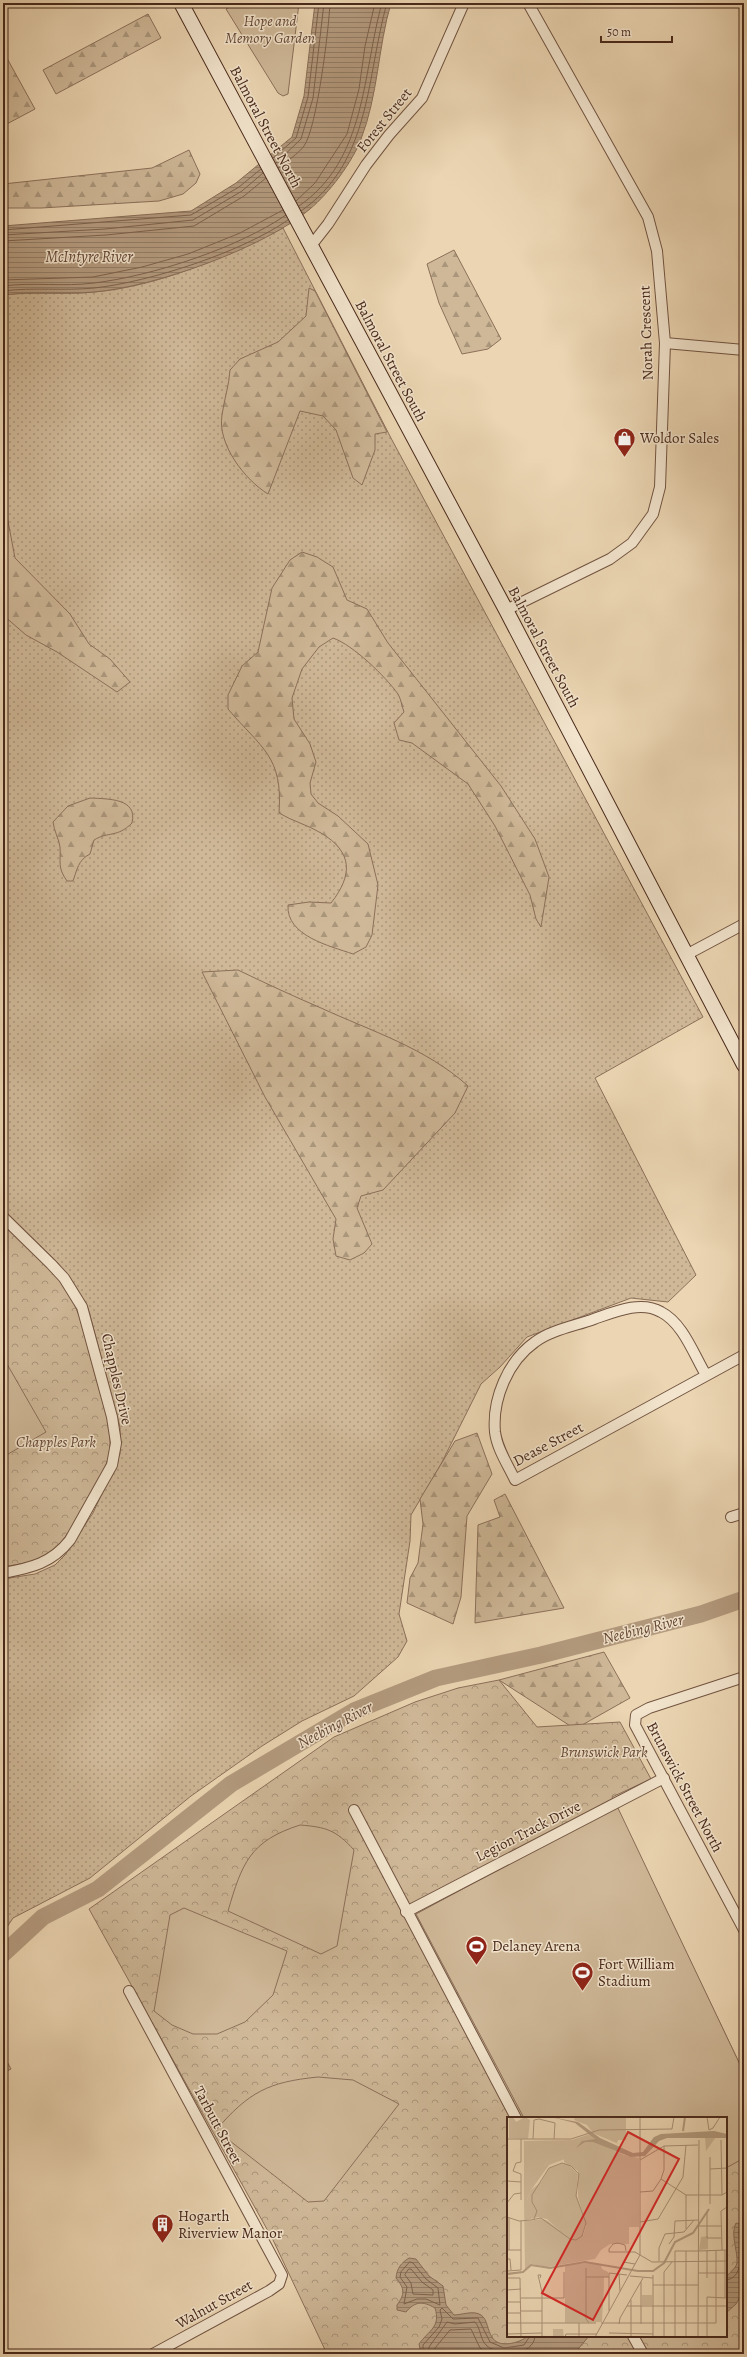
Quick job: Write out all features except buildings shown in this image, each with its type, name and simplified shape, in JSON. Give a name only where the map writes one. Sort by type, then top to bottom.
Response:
[{"type":"main road","name":"Balmoral Street North","points":[[181,3],[310,247]]},
{"type":"main road","name":"Balmoral Street South","points":[[310,247],[506,610],[744,1065]]},
{"type":"street","name":"Forest Street","points":[[310,247],[328,224],[371,159],[422,98],[464,3]]},
{"type":"street","name":"Norah Crescent","points":[[506,610],[610,559],[632,543],[653,514],[660,487],[665,343],[657,251],[648,217],[528,3]]},
{"type":"street","points":[[665,343],[744,350]]},
{"type":"street","points":[[686,955],[744,924]]},
{"type":"street","name":"Chapples Drive","points":[[3,1217],[52,1264],[67,1282],[82,1307],[110,1406],[116,1443],[112,1464],[70,1540],[62,1549],[40,1565],[3,1573]]},
{"type":"street","name":"Dease Street","points":[[706,1375],[677,1326],[670,1318],[654,1308],[627,1309],[559,1331],[535,1341],[518,1358],[507,1376],[499,1394],[496,1415],[495,1433],[500,1450],[515,1480],[744,1355]]},
{"type":"street","points":[[731,1517],[744,1513]]},
{"type":"street","name":"Brunswick Street North","points":[[744,1678],[650,1708],[636,1715],[634,1725],[664,1778],[744,1930]]},
{"type":"street","name":"Legion Track Drive","points":[[406,1912],[664,1778]]},
{"type":"street","points":[[354,1810],[406,1912],[515,2117]]},
{"type":"street","name":"Tarbutt Street","points":[[129,1991],[280,2273]]},
{"type":"street","name":"Walnut Street","points":[[153,2354],[269,2291],[278,2284],[282,2275],[280,2273]]},
{"type":"street","points":[[634,2337],[643,2354]]},
{"type":"green space","name":"Hope and Memory Garden","points":[[237,3],[299,3],[288,94],[283,96],[278,93],[226,9]]},
{"type":"green space","points":[[148,14],[161,38],[56,94],[43,70]]},
{"type":"green space","points":[[3,51],[35,109],[3,126]]},
{"type":"green space","points":[[189,150],[200,174],[196,183],[183,194],[159,201],[41,208],[3,208],[3,184],[152,168]]},
{"type":"green space","points":[[283,228],[392,440],[703,1017],[595,1078],[696,1275],[668,1302],[631,1298],[527,1337],[500,1367],[481,1384],[441,1464],[411,1515],[410,1541],[399,1614],[407,1641],[398,1657],[354,1696],[302,1721],[262,1746],[191,1796],[90,1878],[13,1918],[3,1933],[3,1579],[35,1574],[55,1565],[65,1555],[93,1513],[120,1454],[120,1427],[88,1308],[58,1263],[3,1209],[3,295],[26,293],[94,292],[144,284],[192,269]]},
{"type":"green space","points":[[454,250],[501,339],[488,349],[462,354],[439,303],[427,264]]},
{"type":"green space","points":[[309,288],[315,291],[387,432],[375,434],[375,450],[362,485],[353,478],[336,430],[323,416],[300,411],[268,494],[250,480],[234,460],[224,438],[222,415],[230,370],[240,359],[278,342],[306,316]]},
{"type":"green space","points":[[3,495],[15,558],[70,614],[89,644],[110,659],[130,682],[117,692],[57,652],[26,635],[3,615]]},
{"type":"green space","points":[[302,552],[317,557],[333,567],[347,600],[367,609],[388,643],[501,786],[535,839],[549,877],[541,927],[536,919],[530,895],[495,826],[468,784],[412,743],[399,740],[394,723],[404,712],[398,694],[359,654],[350,647],[333,638],[319,647],[302,669],[292,698],[294,719],[310,744],[316,762],[310,783],[311,794],[318,803],[338,816],[368,844],[378,885],[372,935],[366,947],[353,954],[311,938],[294,925],[289,916],[288,905],[309,902],[331,903],[338,893],[346,874],[344,856],[332,840],[321,833],[279,813],[278,778],[274,766],[260,744],[228,709],[228,695],[242,666],[258,652],[272,588],[290,560]]},
{"type":"green space","points":[[90,798],[113,800],[126,804],[133,815],[132,823],[122,831],[99,837],[94,840],[90,854],[80,862],[73,881],[67,881],[60,864],[59,841],[53,822],[68,806]]},
{"type":"green space","points":[[238,970],[300,999],[398,1041],[434,1061],[468,1086],[455,1113],[383,1190],[361,1196],[357,1208],[372,1244],[364,1253],[350,1260],[336,1256],[333,1239],[336,1219],[265,1097],[202,972]]},
{"type":"green space","name":"Chapples Park","points":[[3,1224],[50,1268],[59,1278],[72,1299],[82,1326],[106,1412],[110,1433],[110,1444],[106,1464],[93,1493],[74,1525],[55,1550],[47,1556],[36,1560],[3,1567]]},
{"type":"green space","points":[[3,1357],[46,1432],[3,1457]]},
{"type":"green space","points":[[477,1433],[492,1474],[467,1516],[461,1597],[453,1624],[407,1603],[410,1578],[418,1563],[423,1524],[420,1499],[455,1441]]},
{"type":"green space","points":[[505,1494],[564,1608],[475,1623],[478,1525],[500,1517],[494,1500]]},
{"type":"green space","points":[[604,1652],[630,1698],[575,1729],[499,1680]]},
{"type":"green space","name":"Brunswick Park","points":[[499,1680],[537,1727],[620,1722],[651,1779],[612,1797],[744,2073],[744,2354],[327,2354],[273,2240],[89,1909],[334,1737],[415,1702],[458,1688]]},
{"type":"green space","name":"Fort William Stadium","points":[[617,1806],[744,2073],[744,2158],[727,2167],[727,2117],[523,2117],[416,1914]]},
{"type":"green space","points":[[300,1825],[317,1827],[330,1831],[342,1838],[354,1850],[337,1946],[321,1954],[228,1911],[238,1880],[250,1856],[270,1838],[283,1831]]},
{"type":"green space","points":[[184,1908],[287,1951],[273,1995],[245,2022],[217,2034],[193,2034],[172,2025],[154,2011],[170,1915]]},
{"type":"green space","points":[[3,2054],[11,2069],[3,2073]]},
{"type":"green space","points":[[318,2077],[353,2080],[399,2104],[324,2201],[308,2202],[216,2130],[239,2106],[261,2091],[286,2082]]},
{"type":"water","name":"McIntyre River","points":[[315,3],[391,3],[367,123],[352,158],[325,195],[310,209],[290,224],[265,238],[237,251],[177,274],[119,289],[94,292],[26,293],[3,295],[3,226],[191,211],[236,183],[292,137],[304,96]]},
{"type":"water","points":[[736,2223],[744,2225],[744,2290],[736,2304],[727,2312],[727,2276],[737,2263],[734,2227]]},
{"type":"water","points":[[409,2258],[416,2259],[429,2276],[443,2286],[446,2305],[454,2315],[475,2313],[481,2315],[485,2320],[492,2337],[499,2343],[515,2343],[527,2337],[588,2337],[574,2354],[421,2354],[419,2344],[435,2324],[435,2308],[427,2304],[419,2303],[409,2308],[406,2312],[397,2310],[397,2305],[403,2295],[403,2292],[401,2285],[396,2278],[397,2271]]},
{"type":"waterway","name":"Neebing River","points":[[3,1954],[43,1917],[98,1889],[231,1784],[354,1711],[436,1678],[541,1655],[701,1614],[744,1599]]},
{"type":"place","name":"Woldor Sales","points":[[624,458]]},
{"type":"place","name":"Delaney Arena","points":[[477,1966]]},
{"type":"place","name":"Fort William Stadium","points":[[582,1992]]},
{"type":"place","name":"Hogarth Riverview Manor","points":[[163,2244]]}]
